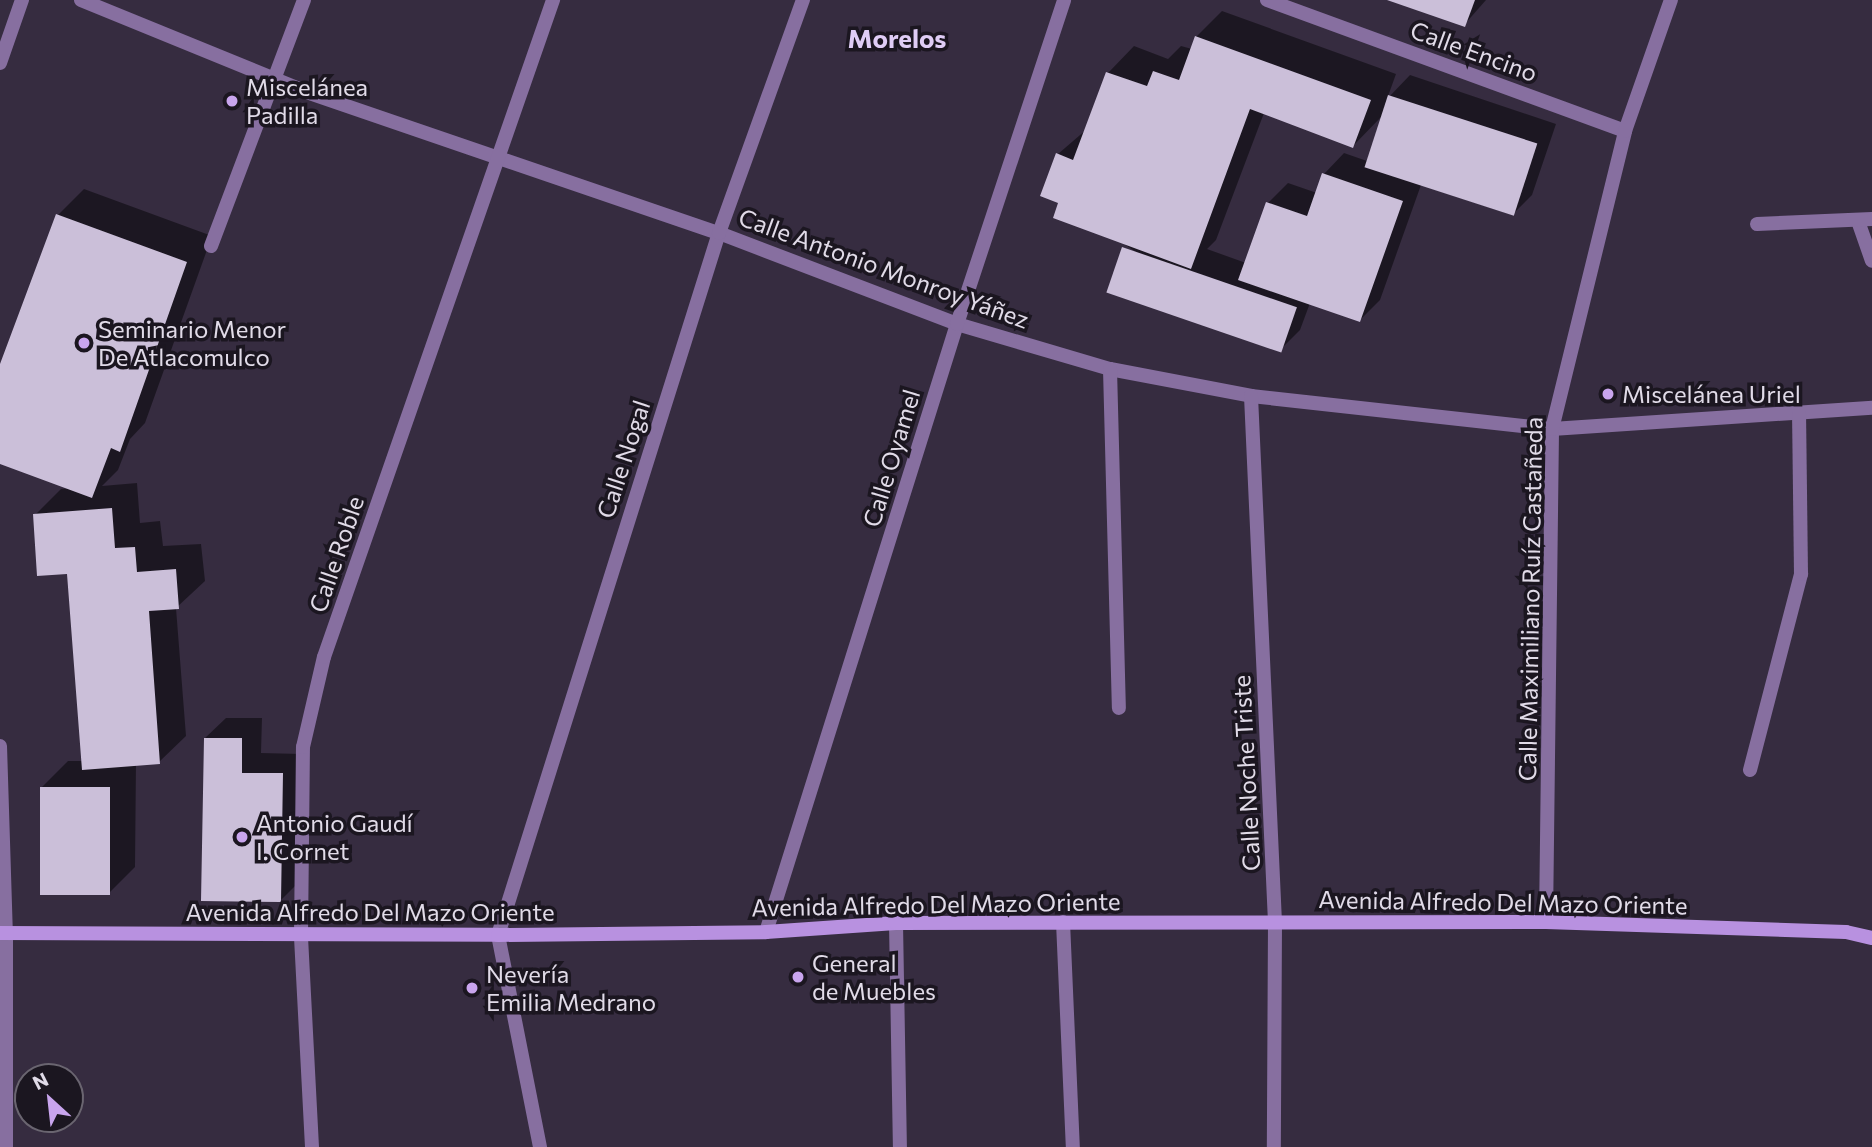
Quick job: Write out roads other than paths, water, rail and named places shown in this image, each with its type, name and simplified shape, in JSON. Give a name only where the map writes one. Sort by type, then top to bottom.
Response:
[{"type":"street","points":[[0,63],[22,0]]},
{"type":"street","name":"Calle Antonio Monroy Yáñez","points":[[81,0],[276,81],[719,233],[957,324],[1110,369],[1251,396],[1552,429],[1872,408]]},
{"type":"street","points":[[211,246],[276,81],[304,0]]},
{"type":"street","name":"Calle Roble","points":[[312,1147],[301,935],[303,747],[324,657],[554,0]]},
{"type":"street","name":"Calle Nogal","points":[[498,935],[719,233],[803,0]]},
{"type":"street","name":"Calle Oyamel","points":[[766,932],[957,324],[1065,0]]},
{"type":"street","name":"Calle Encino","points":[[1267,0],[1625,131]]},
{"type":"street","name":"Calle Maximiliano Ruíz Castañeda","points":[[1546,922],[1552,429],[1625,131],[1671,0]]},
{"type":"street","points":[[1757,224],[1865,220],[1872,261]]},
{"type":"street","points":[[1110,369],[1119,708]]},
{"type":"street","name":"Calle Noche Triste","points":[[1251,396],[1275,922],[1274,1147]]},
{"type":"street","points":[[1750,770],[1801,574],[1799,414]]},
{"type":"street","points":[[0,746],[3,1100],[6,1147]]},
{"type":"street","points":[[1063,922],[1073,1147]]},
{"type":"street","name":"Avenida Alfredo Del Mazo Oriente","points":[[3,933],[498,935],[766,932],[896,923],[1546,922],[1846,932],[1872,938]]},
{"type":"street","points":[[896,923],[900,1147]]},
{"type":"street","points":[[498,935],[540,1147]]},
{"type":"place","name":"Miscelánea Padilla","points":[[232,101]]},
{"type":"place","name":"Seminario Menor De Atlacomulco","points":[[84,343]]},
{"type":"place","name":"Miscelánea Uriel","points":[[1608,394]]},
{"type":"place","name":"Antonio Gaudí I. Cornet","points":[[242,837]]},
{"type":"place","name":"General de Muebles","points":[[798,977]]},
{"type":"place","name":"Nevería Emilia Medrano","points":[[472,988]]},
{"type":"district","name":"Morelos","points":[[897,38]]}]
